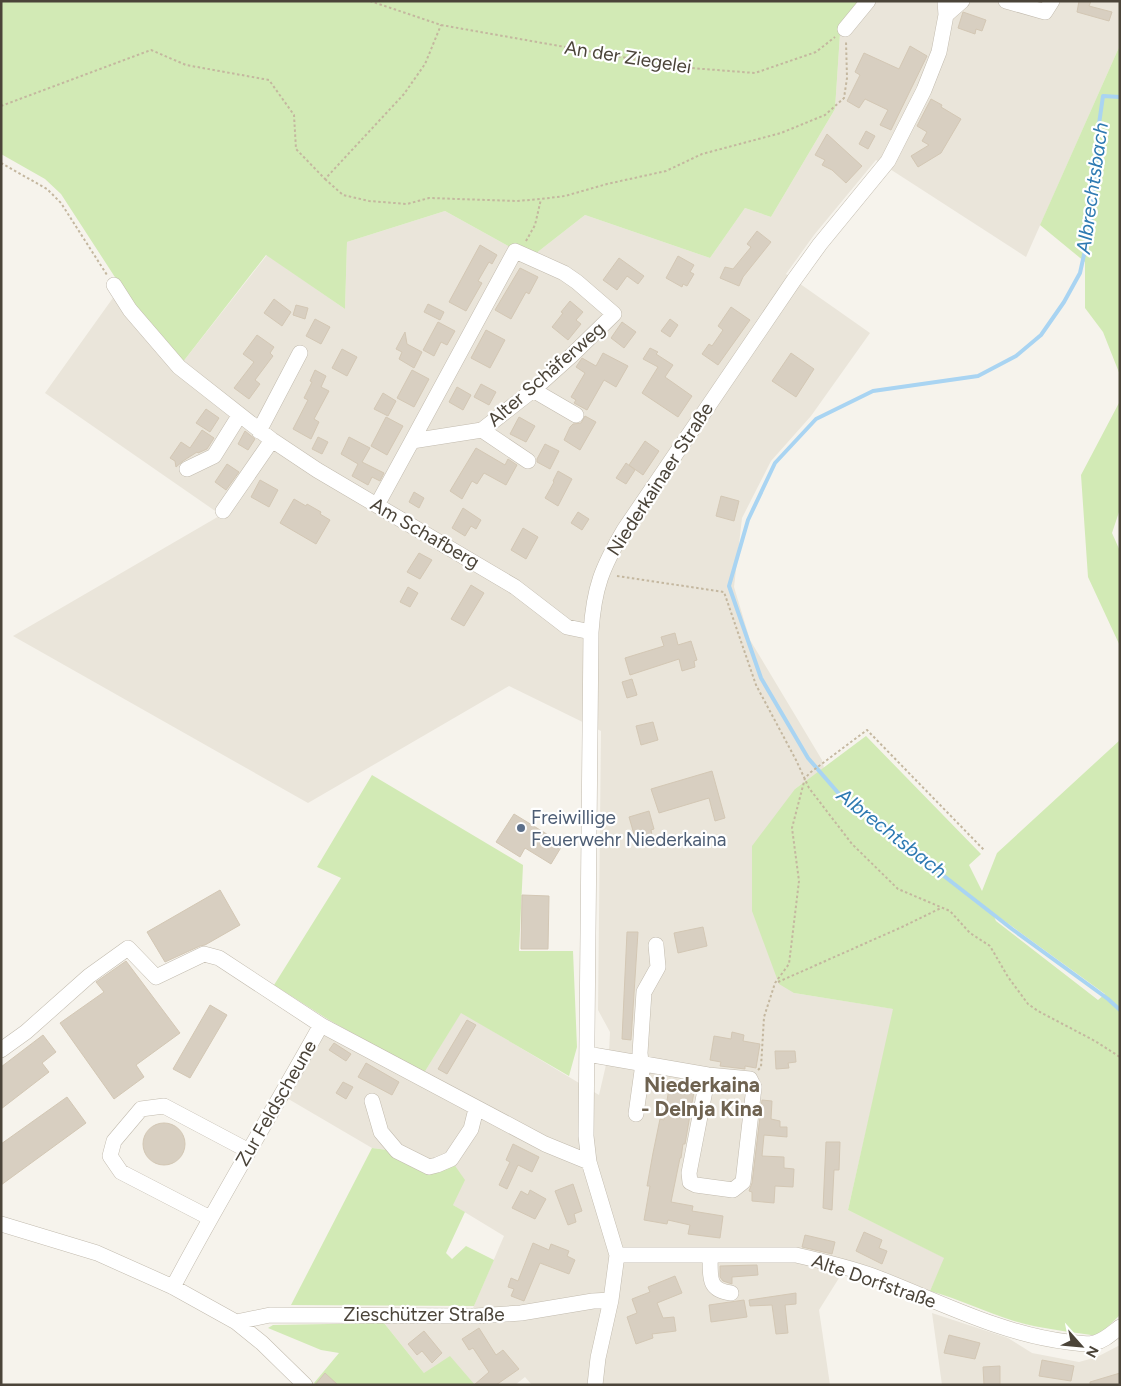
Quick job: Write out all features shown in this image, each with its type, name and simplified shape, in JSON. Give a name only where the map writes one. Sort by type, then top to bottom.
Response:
[{"type":"street","points":[[845,29],[868,1]]},
{"type":"street","points":[[945,8],[962,1]]},
{"type":"street","points":[[1006,1],[1045,12],[1052,1]]},
{"type":"street","name":"Niederkainaer Straße","points":[[595,1385],[598,1358],[611,1300],[617,1255],[589,1162],[586,1136],[591,632],[594,600],[607,558],[624,530],[794,280],[820,244],[888,160],[924,90],[940,52],[945,8]]},
{"type":"street","points":[[377,505],[515,251],[520,254]]},
{"type":"street","name":"Alter Schäferweg","points":[[412,441],[482,430],[533,390],[614,314],[577,282],[520,254]]},
{"type":"street","name":"Am Schafberg","points":[[114,285],[130,310],[179,367],[259,431],[317,470],[515,587],[567,627],[591,632]]},
{"type":"street","points":[[259,431],[300,353]]},
{"type":"street","points":[[533,390],[576,415]]},
{"type":"street","points":[[187,469],[214,456],[239,416]]},
{"type":"street","points":[[482,430],[528,461]]},
{"type":"street","points":[[223,512],[272,440]]},
{"type":"street","points":[[636,1114],[642,1071],[640,1053],[644,992],[658,967],[656,944]]},
{"type":"street","points":[[1,1050],[26,1032],[89,976],[128,948],[156,977],[204,954],[219,958],[321,1025]]},
{"type":"street","name":"Zur Feldscheune","points":[[173,1287],[210,1218],[321,1025],[545,1144],[589,1162]]},
{"type":"street","points":[[587,1054],[642,1062],[708,1075],[750,1079],[754,1087],[742,1182],[733,1190],[696,1185],[690,1182],[689,1174],[708,1075]]},
{"type":"street","points":[[372,1101],[381,1132],[397,1151],[429,1167],[437,1166],[451,1159],[471,1130],[476,1108]]},
{"type":"street","points":[[210,1218],[121,1172],[110,1156],[114,1141],[141,1109],[164,1106],[249,1151]]},
{"type":"street","points":[[1,1224],[97,1253],[173,1287],[236,1322],[262,1343],[305,1385]]},
{"type":"street","name":"Alte Dorfstraße","points":[[617,1255],[796,1255],[871,1276],[1010,1329],[1058,1341],[1094,1344],[1103,1340],[1120,1327]]},
{"type":"street","points":[[710,1255],[711,1282],[714,1288],[720,1292],[731,1293]]},
{"type":"street","name":"Zieschützer Straße","points":[[236,1322],[270,1315],[476,1316],[520,1313],[593,1301],[611,1300]]},
{"type":"path","name":"An der Ziegelei","points":[[370,1],[441,26],[678,67],[755,73],[816,52],[845,29]]},
{"type":"path","points":[[325,178],[404,94],[425,64],[441,26]]},
{"type":"path","points":[[1,106],[151,50],[186,65],[269,80],[294,115],[296,149],[342,195],[369,201],[407,204],[429,198],[517,201],[541,199],[565,196],[607,184],[666,171],[702,154],[781,133],[825,115],[844,98],[847,78],[845,29]]},
{"type":"path","points":[[1,163],[47,189],[61,203],[114,285]]},
{"type":"path","points":[[520,254],[535,225],[541,199]]},
{"type":"path","points":[[601,574],[724,592],[756,685],[809,788],[852,844],[898,889],[950,911],[970,933],[990,946],[1008,977],[1028,1004],[1120,1057]]},
{"type":"path","points":[[750,1079],[761,1067],[764,1016],[775,983],[789,964],[799,881],[792,828],[805,778],[811,772],[867,730],[984,850]]},
{"type":"path","points":[[775,983],[941,908]]},
{"type":"shaded area","points":[[875,1],[1120,1],[1120,45],[1026,257],[876,160],[814,235],[786,274],[870,333],[811,416],[771,461],[742,518],[734,587],[750,640],[822,760],[824,768],[795,789],[794,993],[894,1009],[848,1210],[945,1258],[930,1291],[871,1268],[849,1262],[819,1310],[830,1385],[532,1385],[525,1377],[515,1385],[475,1385],[424,1373],[384,1323],[467,1322],[504,1236],[453,1205],[438,1166],[395,1151],[372,1148],[285,1097],[321,1031],[424,1073],[461,1012],[599,1095],[609,1052],[610,1032],[598,1010],[601,731],[509,686],[308,803],[13,636],[221,515],[45,393],[115,295],[179,367],[267,255],[345,309],[347,242],[445,211],[530,258],[585,215],[710,258],[745,208],[771,217],[835,109],[840,34]]},
{"type":"shaded area","points":[[932,1313],[1008,1338],[1032,1353],[1079,1362],[1097,1357],[1120,1345],[1120,1385],[942,1385]]},
{"type":"green space","points":[[1,1],[861,1],[840,34],[835,109],[771,217],[745,208],[710,258],[585,215],[530,258],[445,211],[347,242],[345,309],[266,255],[179,367],[122,288],[61,194],[45,179],[1,154]]},
{"type":"green space","points":[[1120,45],[1120,375],[1103,332],[1085,308],[1085,262],[1040,225]]},
{"type":"green space","points":[[1120,401],[1120,509],[1112,533],[1120,551],[1120,646],[1088,577],[1081,475]]},
{"type":"green space","points":[[866,736],[981,854],[969,865],[982,891],[997,853],[1120,740],[1120,1315],[1098,1336],[1024,1324],[930,1291],[944,1258],[848,1210],[893,1009],[794,993],[779,984],[752,911],[752,846],[795,789]],"holes":[[[992,912],[1105,994],[1098,1000],[996,921]]]},
{"type":"green space","points":[[372,775],[523,865],[519,951],[573,951],[577,1047],[569,1076],[461,1013],[424,1073],[329,1020],[274,985],[341,878],[317,867]]},
{"type":"green space","points":[[372,1148],[395,1151],[420,1164],[451,1160],[465,1180],[453,1205],[465,1212],[446,1253],[452,1259],[466,1246],[494,1260],[474,1306],[291,1305]]},
{"type":"green space","points":[[384,1323],[424,1373],[450,1356],[475,1385],[316,1385],[314,1383],[339,1353],[321,1350],[268,1328],[273,1325]]},
{"type":"building","points":[[1079,1],[1091,1],[1089,6],[1112,12],[1109,21],[1077,12]]},
{"type":"building","points":[[963,12],[986,20],[982,31],[976,29],[975,34],[958,28]]},
{"type":"building","points":[[910,46],[927,56],[891,130],[880,125],[888,110],[865,99],[859,108],[847,101],[860,75],[855,72],[864,53],[899,69]]},
{"type":"building","points":[[931,99],[961,119],[941,153],[918,167],[911,156],[929,145],[922,141],[927,132],[917,126]]},
{"type":"building","points":[[866,131],[875,136],[868,149],[859,144]]},
{"type":"building","points":[[827,134],[862,166],[846,183],[832,170],[822,165],[825,160],[815,155]]},
{"type":"building","points":[[757,231],[771,242],[743,277],[739,286],[720,278],[725,267],[733,269],[751,247],[747,244]]},
{"type":"building","points":[[480,245],[497,255],[492,264],[489,262],[478,281],[482,283],[466,311],[449,302]]},
{"type":"building","points":[[678,256],[694,265],[690,272],[694,274],[687,286],[683,284],[682,287],[666,278]]},
{"type":"building","points":[[619,258],[644,276],[638,284],[627,276],[617,290],[603,280]]},
{"type":"building","points":[[520,268],[538,277],[529,294],[526,292],[511,319],[495,310]]},
{"type":"building","points":[[274,299],[291,312],[282,326],[264,313]]},
{"type":"building","points":[[570,301],[583,312],[576,320],[581,324],[568,340],[552,327]]},
{"type":"building","points":[[428,304],[444,312],[440,320],[424,312]]},
{"type":"building","points":[[296,305],[308,308],[305,319],[293,315]]},
{"type":"building","points":[[731,307],[750,320],[718,365],[702,354],[709,344],[712,346],[723,330],[718,326]]},
{"type":"building","points":[[315,319],[330,327],[321,344],[306,336]]},
{"type":"building","points":[[670,319],[678,325],[670,337],[661,331]]},
{"type":"building","points":[[438,322],[455,331],[447,345],[441,342],[434,356],[423,350]]},
{"type":"building","points":[[622,322],[636,332],[624,348],[611,338]]},
{"type":"building","points":[[486,330],[505,340],[490,368],[471,358]]},
{"type":"building","points":[[405,332],[407,344],[422,352],[414,368],[399,359],[402,352],[396,349]]},
{"type":"building","points":[[257,335],[274,347],[270,353],[273,356],[255,380],[260,384],[249,399],[234,388],[254,362],[243,354]]},
{"type":"building","points":[[650,348],[658,352],[656,354],[673,365],[665,377],[692,396],[678,417],[642,393],[658,367],[643,359]]},
{"type":"building","points":[[342,349],[357,357],[347,376],[332,368]]},
{"type":"building","points":[[603,353],[628,366],[616,387],[604,380],[587,410],[574,403],[576,400],[571,397],[585,373],[576,367],[582,358],[596,366]]},
{"type":"building","points":[[791,353],[814,369],[796,397],[772,381]]},
{"type":"building","points":[[315,370],[326,376],[321,387],[329,391],[314,419],[319,422],[311,439],[293,429],[308,400],[304,398],[312,382],[310,381]]},
{"type":"building","points":[[412,370],[429,379],[414,407],[397,398]]},
{"type":"building","points":[[481,384],[496,392],[489,405],[474,397]]},
{"type":"building","points":[[457,387],[471,395],[463,410],[449,402]]},
{"type":"building","points":[[383,393],[396,401],[388,416],[374,409]]},
{"type":"building","points":[[206,409],[219,418],[210,432],[196,423]]},
{"type":"building","points":[[585,416],[596,422],[580,450],[564,440],[570,427],[573,424],[581,423]]},
{"type":"building","points":[[386,417],[403,426],[387,455],[371,446]]},
{"type":"building","points":[[519,417],[535,426],[526,442],[510,434]]},
{"type":"building","points":[[202,430],[214,438],[207,449],[197,452],[176,467],[175,461],[170,458],[181,442],[190,448]]},
{"type":"building","points":[[245,431],[255,439],[248,450],[238,444]]},
{"type":"building","points":[[318,437],[328,442],[322,454],[312,449]]},
{"type":"building","points":[[349,437],[370,448],[362,462],[384,473],[380,481],[372,477],[368,485],[352,476],[358,464],[341,454]]},
{"type":"building","points":[[645,441],[659,451],[643,475],[629,465]]},
{"type":"building","points":[[545,444],[559,451],[550,469],[537,462]]},
{"type":"building","points":[[476,448],[505,465],[508,459],[517,465],[506,485],[484,473],[477,484],[472,481],[462,499],[450,491]]},
{"type":"building","points":[[626,463],[635,470],[626,484],[616,478]]},
{"type":"building","points":[[227,464],[239,472],[226,490],[215,482]]},
{"type":"building","points":[[558,471],[572,479],[558,506],[545,498]]},
{"type":"building","points":[[260,480],[278,490],[269,507],[251,497]]},
{"type":"building","points":[[414,492],[424,498],[419,508],[409,502]]},
{"type":"building","points":[[721,496],[739,501],[734,521],[716,516]]},
{"type":"building","points":[[294,499],[321,512],[320,514],[330,520],[316,544],[280,523]]},
{"type":"building","points":[[463,508],[481,520],[476,529],[471,526],[465,536],[452,528]]},
{"type":"building","points":[[578,512],[589,519],[582,530],[571,523]]},
{"type":"building","points":[[523,528],[538,537],[526,559],[511,550]]},
{"type":"building","points":[[419,553],[432,560],[420,579],[407,572]]},
{"type":"building","points":[[471,585],[484,593],[464,626],[451,619]]},
{"type":"building","points":[[408,587],[418,593],[410,607],[400,602]]},
{"type":"building","points":[[675,633],[678,645],[691,641],[697,660],[694,661],[695,667],[682,671],[679,659],[630,675],[625,658],[664,646],[661,637]]},
{"type":"building","points":[[632,679],[637,695],[627,698],[622,682]]},
{"type":"building","points":[[653,722],[658,740],[641,745],[636,726]]},
{"type":"building","points":[[712,771],[725,818],[715,821],[709,798],[659,813],[651,789]]},
{"type":"building","points":[[649,811],[654,829],[651,830],[654,844],[644,847],[641,839],[636,841],[629,817]]},
{"type":"building","name":"Freiwillige Feuerwehr Niederkaina","points":[[514,814],[563,844],[551,864],[525,848],[520,857],[496,842]]},
{"type":"building","points":[[220,890],[240,925],[205,945],[165,962],[147,932]]},
{"type":"building","points":[[522,895],[549,896],[548,949],[521,949]]},
{"type":"building","points":[[703,927],[707,946],[678,953],[674,933]]},
{"type":"building","points":[[627,932],[638,932],[631,1040],[622,1039]]},
{"type":"building","points":[[126,961],[180,1033],[136,1065],[144,1077],[114,1099],[60,1023],[104,992],[96,982]]},
{"type":"building","points":[[210,1005],[227,1015],[190,1078],[173,1069]]},
{"type":"building","points":[[467,1020],[476,1025],[447,1074],[438,1069]]},
{"type":"building","points":[[732,1032],[744,1035],[743,1041],[760,1044],[756,1068],[745,1066],[745,1069],[720,1066],[721,1062],[710,1060],[714,1036],[731,1039]]},
{"type":"building","points":[[43,1035],[56,1052],[42,1063],[49,1072],[1,1109],[1,1067]]},
{"type":"building","points":[[334,1043],[351,1054],[346,1061],[329,1050]]},
{"type":"building","points":[[775,1051],[795,1051],[796,1062],[788,1063],[789,1068],[776,1069]]},
{"type":"building","points":[[366,1063],[399,1082],[392,1095],[358,1077]]},
{"type":"building","points":[[343,1082],[353,1087],[346,1099],[336,1093]]},
{"type":"building","points":[[669,1088],[694,1092],[685,1144],[683,1144],[671,1202],[693,1206],[692,1211],[723,1216],[720,1238],[688,1234],[690,1225],[668,1220],[667,1224],[644,1220],[650,1186],[647,1186],[653,1153],[660,1119],[664,1120]]},
{"type":"building","points":[[67,1097],[86,1123],[1,1185],[1,1144]]},
{"type":"building","points":[[762,1100],[772,1101],[771,1119],[780,1121],[780,1127],[787,1127],[787,1137],[764,1135],[762,1156],[784,1157],[784,1168],[794,1169],[793,1187],[775,1186],[774,1203],[752,1201],[752,1192],[749,1191],[752,1183]]},
{"type":"building","points":[[168,1123],[176,1126],[182,1132],[185,1144],[182,1156],[176,1162],[160,1165],[152,1162],[146,1156],[143,1140],[146,1132],[152,1126]]},
{"type":"building","points":[[826,1142],[840,1142],[839,1170],[834,1170],[832,1210],[823,1208]]},
{"type":"building","points":[[513,1144],[539,1157],[532,1172],[518,1165],[507,1189],[499,1185],[510,1162],[506,1160]]},
{"type":"building","points":[[573,1184],[582,1211],[574,1214],[576,1222],[568,1225],[555,1191]]},
{"type":"building","points":[[530,1190],[546,1199],[535,1219],[512,1208],[521,1191],[528,1195]]},
{"type":"building","points":[[864,1232],[882,1240],[879,1248],[887,1251],[882,1264],[856,1251]]},
{"type":"building","points":[[805,1235],[835,1242],[832,1254],[802,1247]]},
{"type":"building","points":[[533,1243],[549,1250],[551,1244],[569,1251],[567,1256],[575,1260],[569,1274],[540,1263],[524,1301],[511,1296],[514,1289],[508,1287],[511,1278],[518,1281]]},
{"type":"building","points":[[757,1265],[758,1275],[732,1277],[732,1284],[723,1281],[720,1277],[720,1266]]},
{"type":"building","points":[[675,1276],[682,1293],[657,1303],[663,1318],[674,1317],[676,1331],[652,1334],[653,1338],[636,1344],[627,1317],[637,1313],[632,1299],[650,1292],[648,1287]]},
{"type":"building","points":[[796,1293],[796,1304],[785,1305],[788,1333],[776,1334],[772,1305],[750,1306],[749,1300]]},
{"type":"building","points":[[744,1300],[747,1317],[711,1322],[709,1305]]},
{"type":"building","points":[[479,1328],[496,1355],[503,1350],[519,1369],[496,1385],[474,1385],[489,1372],[473,1348],[469,1350],[462,1339]]},
{"type":"building","points":[[424,1331],[442,1353],[432,1363],[422,1351],[417,1355],[408,1344]]},
{"type":"building","points":[[949,1335],[980,1343],[975,1359],[944,1353]]},
{"type":"building","points":[[1042,1360],[1074,1366],[1071,1381],[1039,1376]]},
{"type":"building","points":[[1000,1366],[1000,1385],[984,1385],[983,1367]]},
{"type":"building","points":[[325,1373],[338,1385],[315,1385]]},
{"type":"building","points":[[1120,1373],[1120,1385],[1090,1385],[1090,1382]]},
{"type":"waterway","name":"Albrechtsbach","points":[[1120,97],[1103,96],[1091,223],[1080,273],[1064,302],[1041,335],[1016,356],[978,376],[873,391],[816,419],[775,463],[748,520],[729,586],[761,678],[808,758],[840,795],[1012,929],[1108,999],[1120,1010]]},
{"type":"place","name":"Freiwillige Feuerwehr Niederkaina","points":[[521,828]]},
{"type":"district","name":"Niederkaina - Delnja Kina","points":[[702,1096]]}]
